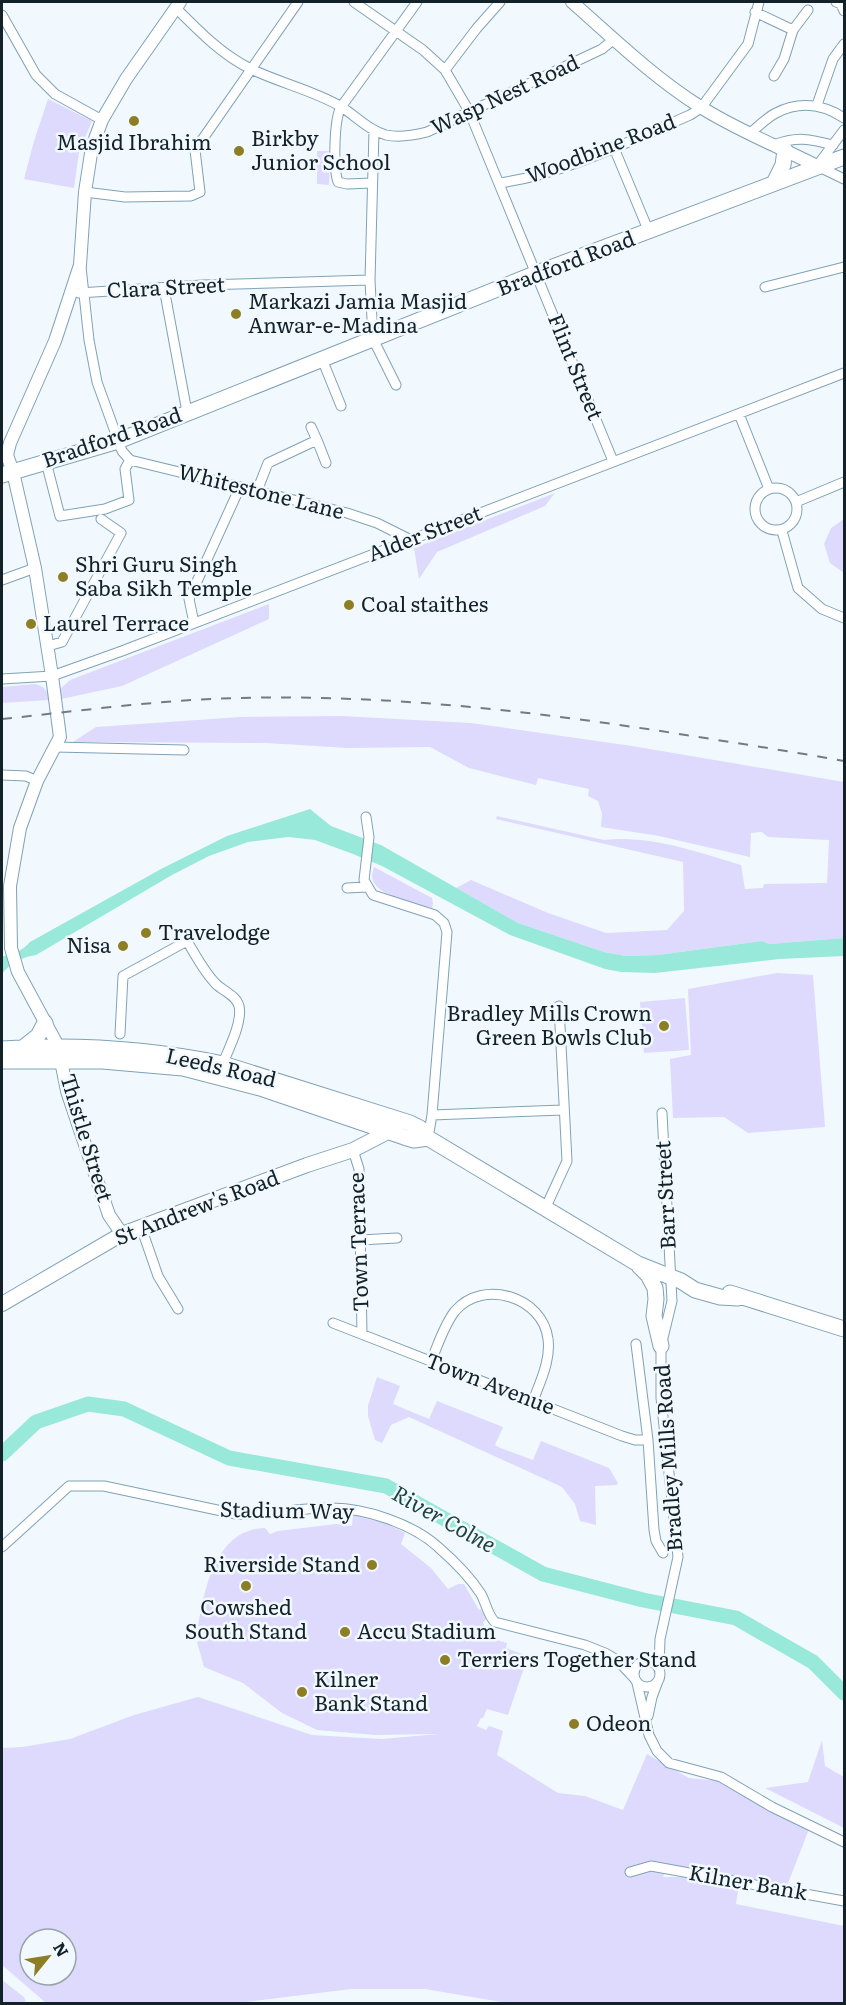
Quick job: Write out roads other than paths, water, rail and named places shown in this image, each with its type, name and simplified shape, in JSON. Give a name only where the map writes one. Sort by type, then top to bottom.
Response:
[{"type":"main road","points":[[774,183],[783,165],[779,147]]},
{"type":"main road","points":[[817,166],[839,148]]},
{"type":"main road","points":[[817,166],[844,157]]},
{"type":"main road","name":"Bradford Road","points":[[7,474],[118,441],[537,273],[647,233],[817,166]]},
{"type":"main road","points":[[24,1047],[38,1036],[45,1023]]},
{"type":"main road","name":"Leeds Road","points":[[2,1048],[24,1047],[152,1065],[220,1070]]},
{"type":"main road","name":"Leeds Road","points":[[2,1061],[100,1049],[156,1053],[220,1070],[389,1124],[420,1128],[428,1138],[638,1264],[675,1279],[695,1281],[721,1289],[738,1298],[844,1329]]},
{"type":"main road","name":"St Andrew's Road","points":[[2,1304],[122,1234],[353,1150],[384,1134],[389,1124]]},
{"type":"main road","points":[[638,1264],[655,1287],[657,1299],[654,1316],[661,1346]]},
{"type":"street","points":[[84,195],[191,196],[200,192],[195,150],[298,2]]},
{"type":"street","name":"Flint Street","points":[[354,2],[423,50],[445,70],[469,111],[613,461]]},
{"type":"street","points":[[372,183],[342,184],[336,179],[337,117],[341,107],[417,2]]},
{"type":"street","points":[[445,70],[500,2]]},
{"type":"street","points":[[572,2],[659,80],[701,108],[749,134],[844,178],[844,164]]},
{"type":"street","points":[[701,108],[748,44],[752,36],[755,12],[759,2]]},
{"type":"street","points":[[836,2],[841,4],[844,11]]},
{"type":"street","points":[[46,462],[60,516],[105,509],[129,500],[125,469],[130,460],[122,451],[97,382],[80,265],[84,195],[91,150],[102,120],[126,79],[178,5]]},
{"type":"street","name":"Wasp Nest Road","points":[[178,5],[216,46],[250,69],[301,88],[341,107],[374,131],[389,136],[427,132],[602,49],[615,39]]},
{"type":"street","points":[[774,75],[784,58],[793,30],[808,10]]},
{"type":"street","points":[[755,12],[793,30]]},
{"type":"street","points":[[2,15],[36,75],[55,94],[102,120]]},
{"type":"street","points":[[817,105],[833,59],[844,44]]},
{"type":"street","points":[[749,134],[774,113],[794,107],[817,105],[844,118]]},
{"type":"street","name":"Woodbine Road","points":[[499,183],[524,179],[614,148],[701,108]]},
{"type":"street","points":[[779,147],[792,138],[839,148],[844,130]]},
{"type":"street","points":[[374,131],[370,280],[373,339],[396,385]]},
{"type":"street","points":[[614,148],[647,233]]},
{"type":"street","points":[[61,1053],[18,972],[10,948],[10,886],[20,828],[37,781],[60,737],[35,568],[7,474],[4,450],[10,443],[55,341],[80,265]]},
{"type":"street","points":[[765,287],[844,267]]},
{"type":"street","name":"Clara Street","points":[[70,294],[370,280]]},
{"type":"street","points":[[164,288],[187,412]]},
{"type":"street","points":[[322,359],[341,406]]},
{"type":"street","name":"Alder Street","points":[[2,679],[52,675],[194,623],[844,373]]},
{"type":"street","points":[[738,414],[769,489]]},
{"type":"street","points":[[311,427],[326,462]]},
{"type":"street","points":[[257,491],[268,463],[317,440]]},
{"type":"street","name":"Whitestone Lane","points":[[130,460],[347,513],[377,523],[411,540]]},
{"type":"street","points":[[796,502],[844,482]]},
{"type":"street","points":[[194,623],[189,599],[240,487]]},
{"type":"street","points":[[769,489],[783,489],[789,492],[796,502],[797,515],[789,527],[782,531],[767,529],[756,517],[754,510],[757,499],[769,489]]},
{"type":"street","points":[[48,646],[62,642],[121,533],[101,519]]},
{"type":"street","points":[[782,531],[798,588],[822,609],[844,618]]},
{"type":"street","points":[[2,580],[35,568]]},
{"type":"street","points":[[55,747],[184,750]]},
{"type":"street","points":[[2,775],[26,776],[37,781]]},
{"type":"street","points":[[366,817],[369,837],[364,880],[367,887],[373,895],[435,915],[444,922],[447,932],[432,1115],[428,1138]]},
{"type":"street","points":[[347,888],[367,887]]},
{"type":"street","points":[[132,1051],[120,1034],[123,976],[187,941],[214,983],[232,995],[239,1004],[236,1030],[220,1070]]},
{"type":"street","points":[[545,1209],[567,1161],[559,1006]]},
{"type":"street","points":[[100,1049],[120,1034]]},
{"type":"street","name":"Thistle Street","points":[[61,1053],[67,1091],[109,1215],[122,1234]]},
{"type":"street","points":[[432,1115],[563,1110]]},
{"type":"street","name":"Barr Street","points":[[662,1113],[675,1279]]},
{"type":"street","name":"Town Terrace","points":[[353,1150],[359,1169],[362,1334]]},
{"type":"street","name":"Thistle Street","points":[[102,1246],[110,1236],[109,1215]]},
{"type":"street","points":[[141,1227],[158,1276],[178,1308]]},
{"type":"street","points":[[360,1240],[396,1238]]},
{"type":"street","name":"Bradley Mills Road","points":[[647,1725],[658,1681],[660,1640],[678,1557],[661,1398],[661,1346],[675,1279]]},
{"type":"street","points":[[431,1361],[442,1333],[456,1311],[473,1298],[491,1293],[509,1296],[527,1304],[542,1320],[548,1339],[548,1358],[533,1401]]},
{"type":"street","name":"Town Avenue","points":[[333,1323],[622,1436],[635,1440],[648,1440]]},
{"type":"street","points":[[636,1344],[648,1440],[654,1530],[656,1541],[663,1553]]},
{"type":"street","name":"Stadium Way","points":[[2,1547],[69,1486],[104,1486],[236,1514],[255,1515],[306,1509],[348,1509],[385,1518],[411,1529],[436,1545],[481,1594],[495,1622],[585,1645],[617,1660],[642,1662]]},
{"type":"street","name":"Bradley Mills Road","points":[[660,1640],[634,1672],[649,1735],[657,1751],[669,1763],[721,1777],[772,1807],[844,1842]]},
{"type":"street","name":"Stadium Way","points":[[617,1660],[636,1681]]},
{"type":"street","points":[[642,1662],[651,1661],[659,1669]]},
{"type":"street","points":[[636,1681],[649,1687],[658,1681]]},
{"type":"street","name":"Kilner Bank","points":[[630,1872],[652,1871],[844,1901]]},
{"type":"waterway","name":"River Colne","points":[[2,1454],[36,1422],[88,1404],[124,1409],[229,1458],[386,1486],[543,1574],[643,1600],[736,1618],[813,1662],[844,1693]]},
{"type":"railway","points":[[2,719],[207,699],[293,697],[351,699],[465,706],[579,719],[844,761]]},
{"type":"place","name":"Masjid Ibrahim","points":[[134,121]]},
{"type":"place","name":"Birkby Junior School","points":[[239,151]]},
{"type":"place","name":"Markazi Jamia Masjid Anwar-e-Madina","points":[[236,314]]},
{"type":"place","name":"Shri Guru Singh Saba Sikh Temple","points":[[63,577]]},
{"type":"place","name":"Coal staithes","points":[[349,605]]},
{"type":"place","name":"Laurel Terrace","points":[[31,624]]},
{"type":"place","name":"Travelodge","points":[[146,933]]},
{"type":"place","name":"Nisa","points":[[123,946]]},
{"type":"place","name":"Bradley Mills Crown Green Bowls Club","points":[[664,1026]]},
{"type":"place","name":"Riverside Stand","points":[[372,1565]]},
{"type":"place","name":"Cowshed South Stand","points":[[246,1586]]},
{"type":"place","name":"Accu Stadium","points":[[345,1632]]},
{"type":"place","name":"Terriers Together Stand","points":[[445,1660]]},
{"type":"place","name":"Kilner Bank Stand","points":[[302,1692]]},
{"type":"place","name":"Odeon","points":[[574,1724]]}]
